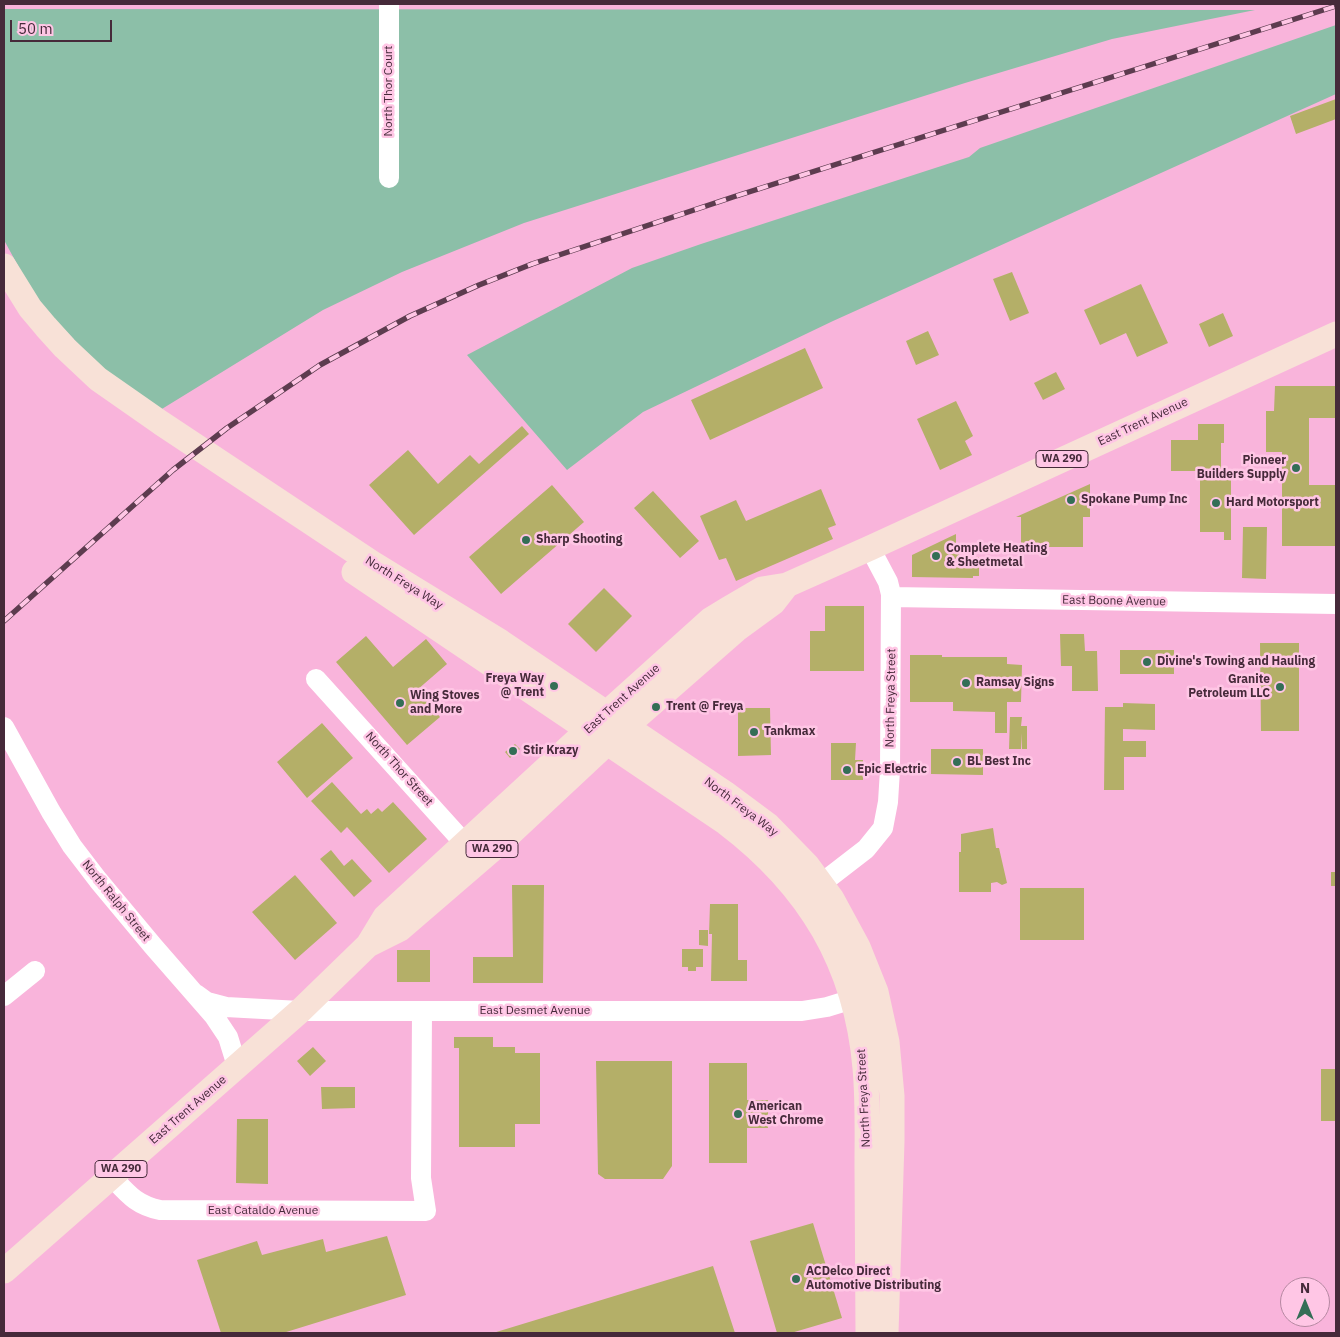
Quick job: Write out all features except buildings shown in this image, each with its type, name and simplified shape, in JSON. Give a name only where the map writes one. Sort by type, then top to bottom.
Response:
[{"type":"main road","name":"North Freya Way","points":[[4,267],[30,308],[64,348],[98,379],[375,576],[407,607],[691,798],[746,838],[774,865],[812,891]]},
{"type":"main road","name":"North Freya Way","points":[[4,297],[19,319],[50,356],[98,400],[375,576],[501,642],[753,813],[792,848],[812,891]]},
{"type":"main road","name":"East Trent Avenue","points":[[4,1271],[300,1011],[368,945],[385,917],[472,852],[617,720],[710,620],[762,589],[787,585],[1336,334]]},
{"type":"main road","points":[[407,607],[443,620],[485,645],[496,646],[501,642]]},
{"type":"main road","name":"North Freya Street","points":[[812,891],[852,932],[876,992],[887,1042],[892,1096],[892,1148],[886,1333]]},
{"type":"main road","name":"North Freya Street","points":[[812,891],[819,922],[834,950],[852,1000],[862,1043],[866,1087],[868,1333]]},
{"type":"street","name":"North Thor Court","points":[[388,178],[390,4]]},
{"type":"street","name":"North Freya Street","points":[[812,891],[866,849],[883,828],[888,802],[890,770],[891,597],[888,582],[870,548]]},
{"type":"street","name":"East Boone Avenue","points":[[891,597],[1336,604]]},
{"type":"street","name":"North Thor Street","points":[[316,679],[472,852]]},
{"type":"street","name":"North Ralph Street","points":[[4,727],[51,812],[83,861],[214,1016],[228,1037],[237,1066]]},
{"type":"street","points":[[4,996],[35,971]]},
{"type":"street","name":"East Desmet Avenue","points":[[196,994],[207,1002],[226,1007],[300,1011],[802,1011],[827,1007],[876,992]]},
{"type":"street","name":"East Cataldo Avenue","points":[[112,1177],[129,1195],[141,1204],[160,1210],[426,1211],[422,1178],[422,1011]]},
{"type":"green space","points":[[4,9],[1255,10],[1112,39],[965,83],[524,223],[402,272],[323,310],[157,412],[113,380],[37,301],[4,240]]},
{"type":"green space","points":[[1336,25],[1336,94],[833,321],[643,412],[567,470],[467,355],[632,268],[969,157],[980,148]]},
{"type":"railway","points":[[4,621],[173,470],[227,428],[320,365],[410,316],[532,264],[733,197],[1336,6]]},
{"type":"place","name":"Pioneer Builders Supply","points":[[1296,468]]},
{"type":"place","name":"Spokane Pump Inc","points":[[1071,500]]},
{"type":"place","name":"Hard Motorsport","points":[[1216,503]]},
{"type":"place","name":"Sharp Shooting","points":[[526,540]]},
{"type":"place","name":"Complete Heating & Sheetmetal","points":[[936,556]]},
{"type":"place","name":"Divine's Towing and Hauling","points":[[1147,662]]},
{"type":"place","name":"Ramsay Signs","points":[[966,683]]},
{"type":"place","name":"Freya Way @ Trent","points":[[554,686]]},
{"type":"place","name":"Granite Petroleum LLC","points":[[1280,687]]},
{"type":"place","name":"Wing Stoves and More","points":[[400,703]]},
{"type":"place","name":"Trent @ Freya","points":[[656,707]]},
{"type":"place","name":"Tankmax","points":[[754,732]]},
{"type":"place","name":"Stir Krazy","points":[[513,751]]},
{"type":"place","name":"BL Best Inc","points":[[957,762]]},
{"type":"place","name":"Epic Electric","points":[[847,770]]},
{"type":"place","name":"American West Chrome","points":[[738,1114]]},
{"type":"place","name":"ACDelco Direct Automotive Distributing","points":[[796,1279]]}]
